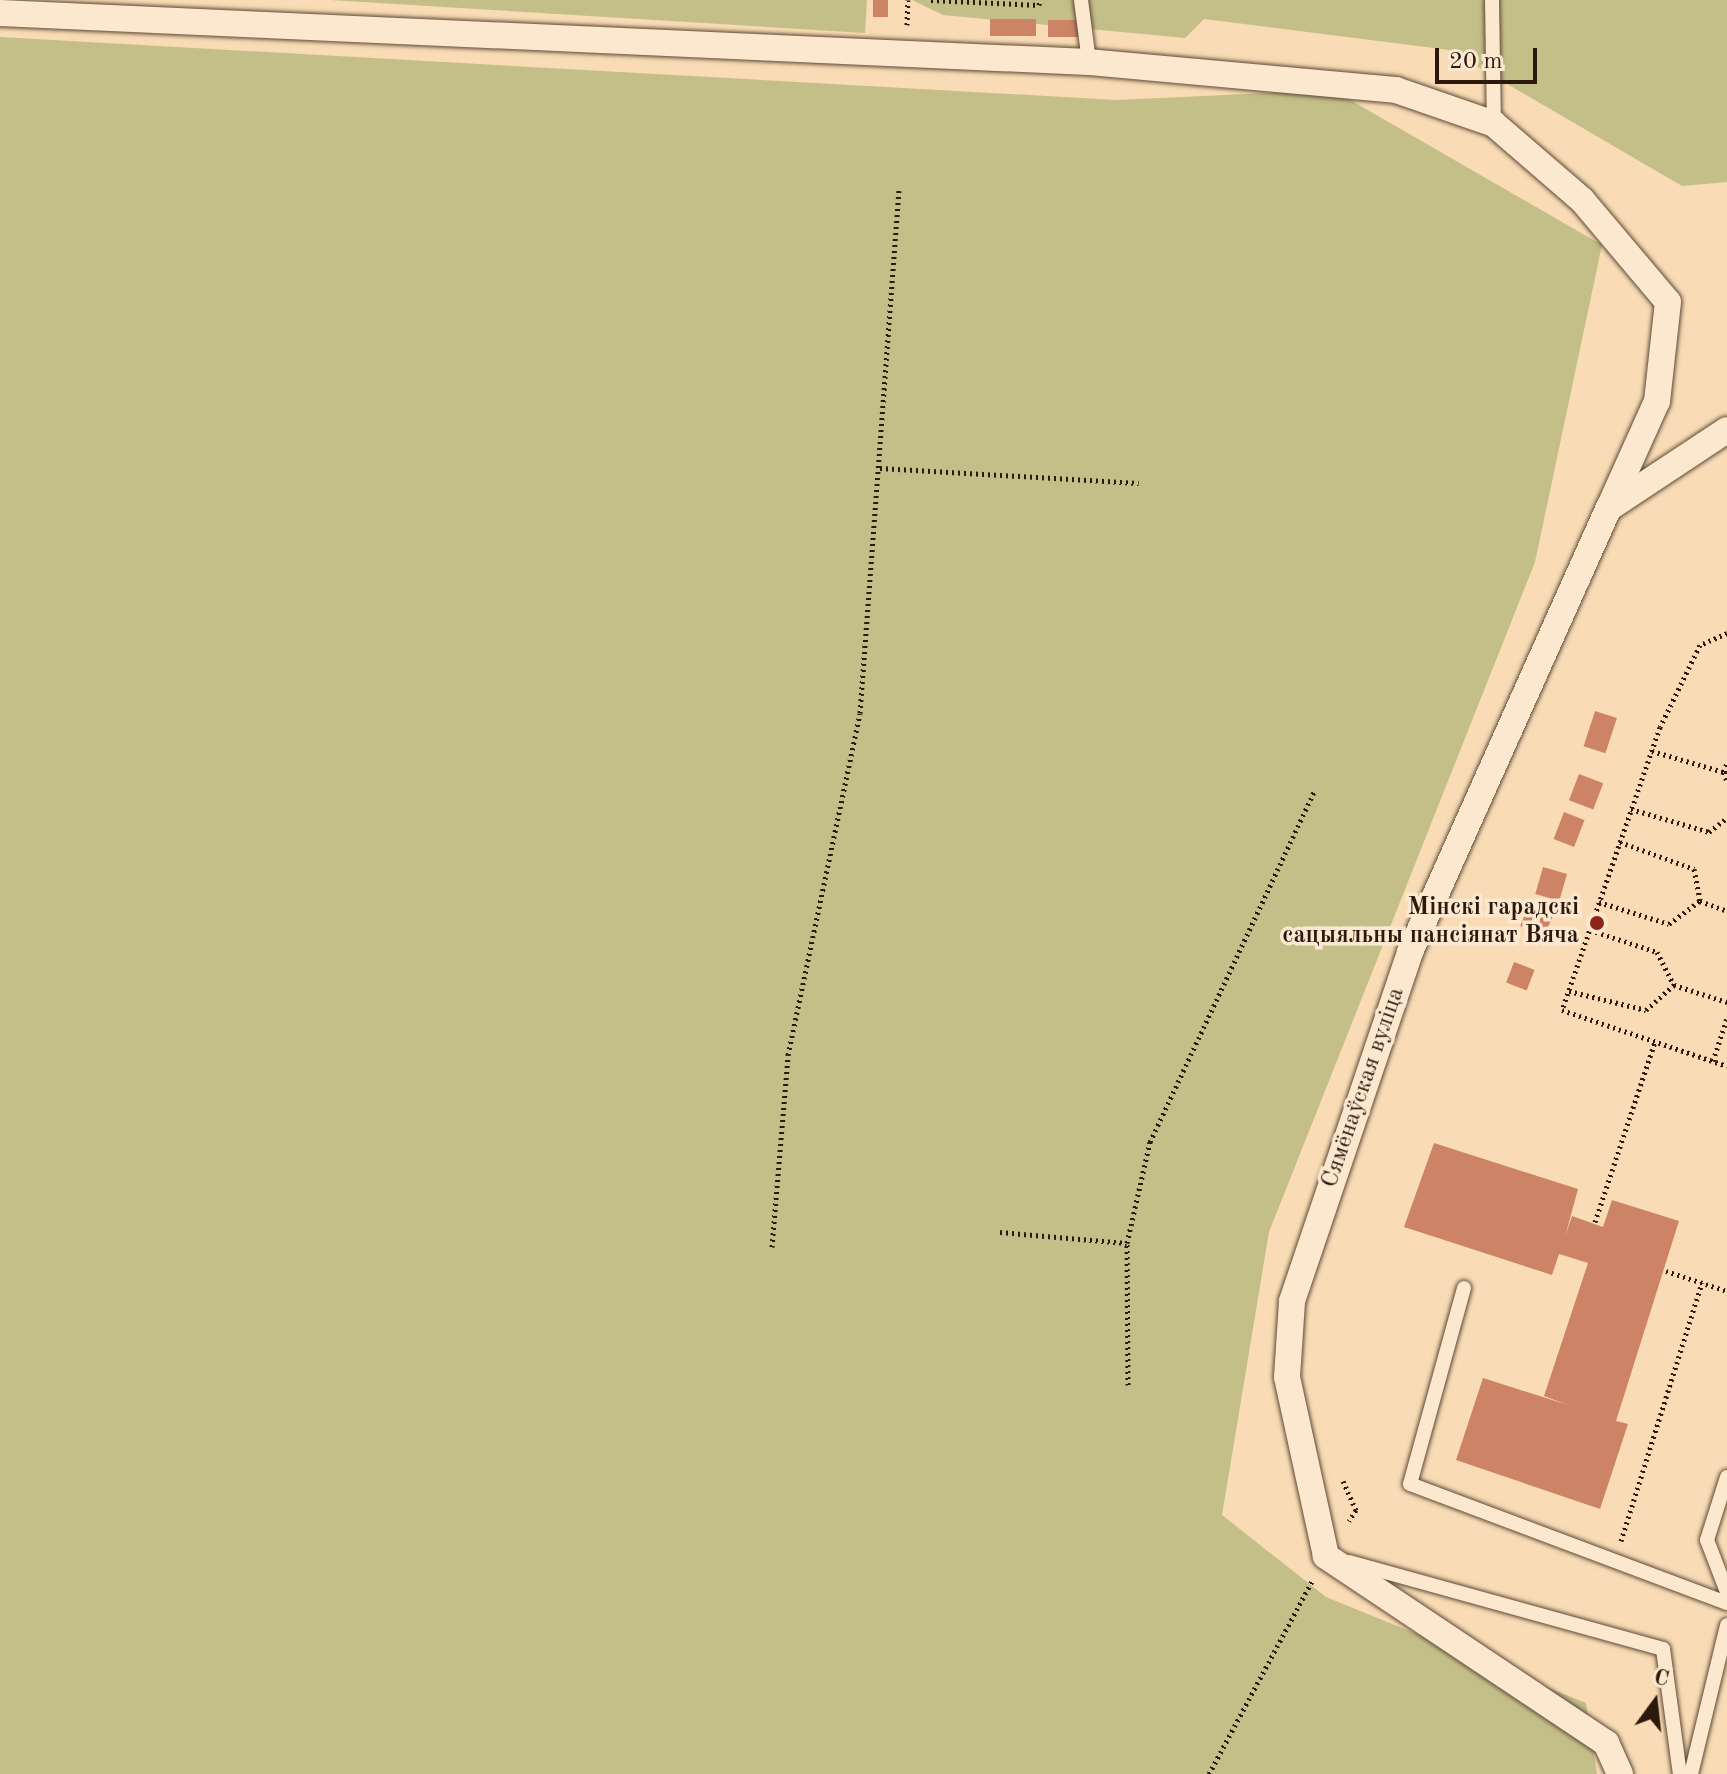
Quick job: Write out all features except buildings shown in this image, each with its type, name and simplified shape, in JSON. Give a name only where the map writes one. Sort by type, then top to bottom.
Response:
[{"type":"street","points":[[0,13],[1089,62],[1396,90],[1494,124]]},
{"type":"street","name":"Сямёнаўская вуліца","points":[[1326,1556],[1287,1377],[1292,1301],[1410,952],[1657,401],[1668,302],[1582,200],[1494,124]]},
{"type":"street","points":[[1609,508],[1727,430]]},
{"type":"street","points":[[1326,1556],[1606,1743],[1620,1774]]},
{"type":"lane","points":[[1081,0],[1089,62]]},
{"type":"lane","points":[[1492,0],[1494,124]]},
{"type":"lane","points":[[1464,1288],[1410,1484],[1727,1603]]},
{"type":"lane","points":[[1727,1477],[1707,1540],[1727,1592]]},
{"type":"lane","points":[[1326,1556],[1663,1649],[1680,1774]]},
{"type":"lane","points":[[1691,1774],[1727,1625]]},
{"type":"path","points":[[931,0],[1039,5],[1040,0]]},
{"type":"path","points":[[772,1247],[788,1055],[860,713],[899,190]]},
{"type":"path","points":[[880,468],[1139,483]]},
{"type":"path","points":[[1727,633],[1700,645],[1652,751],[1562,1010],[1727,1066]]},
{"type":"path","points":[[1652,751],[1724,772]]},
{"type":"path","points":[[1727,763],[1724,772],[1727,782]]},
{"type":"path","points":[[1128,1385],[1127,1243],[1150,1142],[1314,792]]},
{"type":"path","points":[[1631,809],[1709,832],[1727,818]]},
{"type":"path","points":[[1620,842],[1694,869],[1700,901]]},
{"type":"path","points":[[1599,902],[1669,924],[1700,901]]},
{"type":"path","points":[[1700,901],[1727,911]]},
{"type":"path","points":[[1590,930],[1657,952],[1674,985],[1727,1002]]},
{"type":"path","points":[[1569,991],[1646,1010],[1674,985]]},
{"type":"path","points":[[1713,1061],[1727,1018]]},
{"type":"path","points":[[1595,1222],[1655,1042]]},
{"type":"path","points":[[1000,1232],[1127,1243]]},
{"type":"path","points":[[1666,1271],[1727,1291]]},
{"type":"path","points":[[1615,1561],[1702,1282]]},
{"type":"path","points":[[1209,1774],[1326,1556],[1356,1510],[1337,1468]]},
{"type":"shaded area","points":[[330,0],[867,0],[865,33]]},
{"type":"shaded area","points":[[912,0],[1727,0],[1727,182],[1682,186],[1449,50],[1204,19],[1185,38],[943,15]]},
{"type":"shaded area","points":[[0,37],[1117,100],[1333,90],[1602,245],[1535,562],[1269,1232],[1222,1515],[1326,1597],[1586,1703],[1597,1774],[0,1774]]},
{"type":"place","name":"Мінскі гарадскі сацыяльны пансіянат Вяча","points":[[1597,923]]}]
